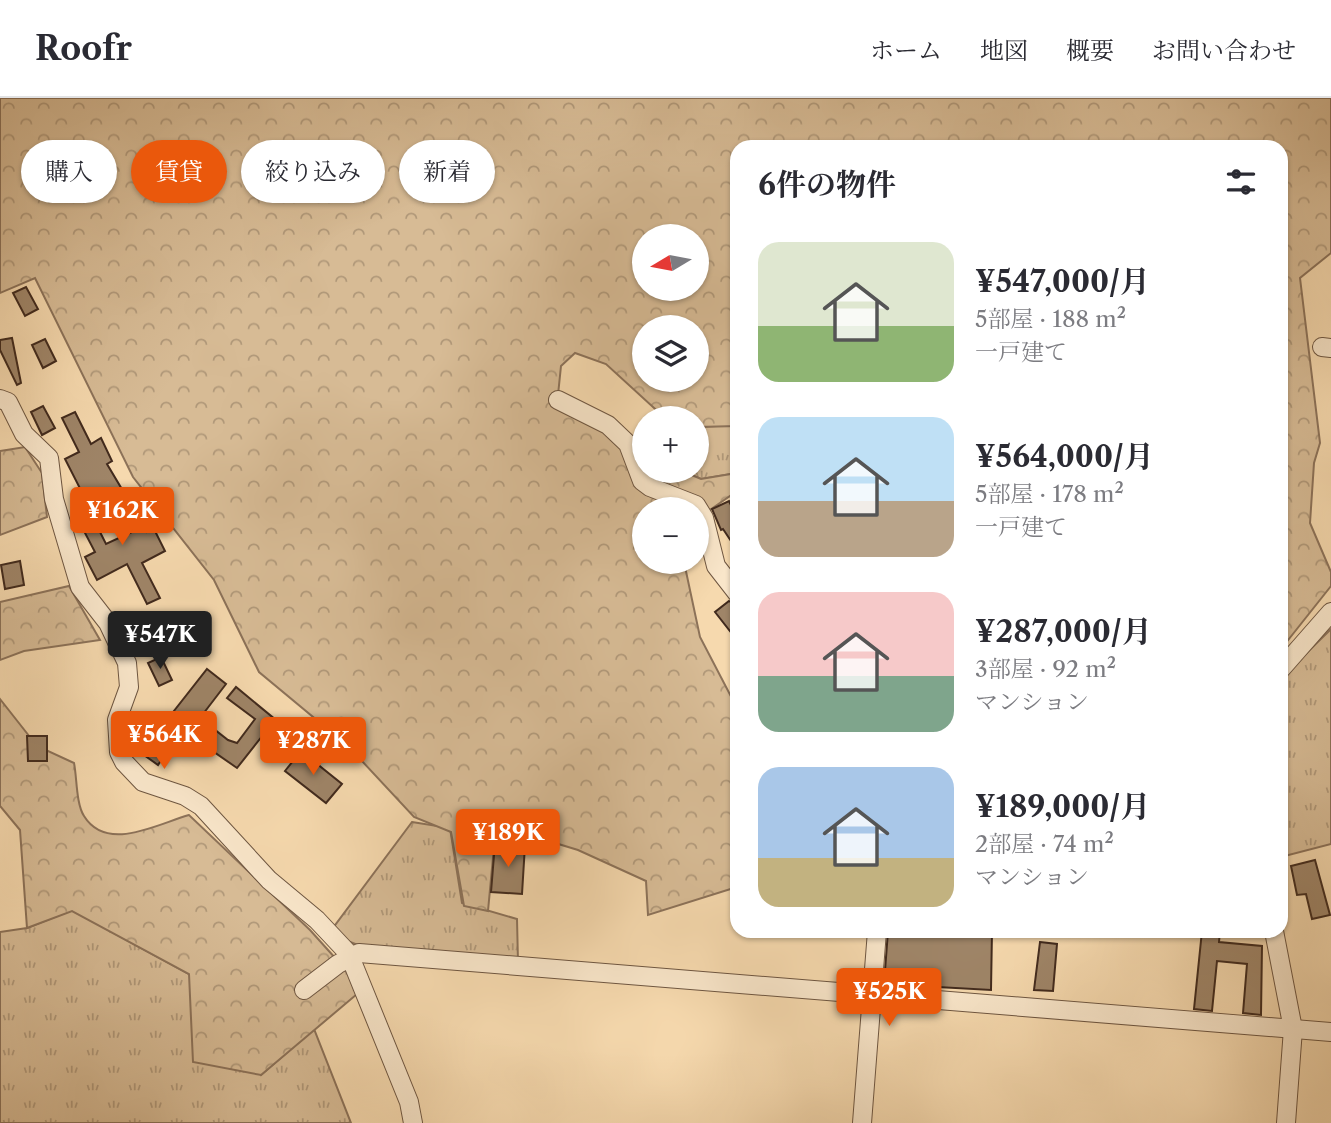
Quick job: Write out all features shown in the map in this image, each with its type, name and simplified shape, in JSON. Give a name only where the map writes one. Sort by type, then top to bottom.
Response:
[{"type":"street","points":[[0,399],[8,402],[24,434],[49,458],[54,499],[80,587],[108,623],[127,663],[130,687],[117,720],[119,752],[124,762],[143,782],[185,796],[201,806],[260,872],[317,920],[350,957],[409,1102],[413,1123]]},
{"type":"street","points":[[558,400],[608,425],[628,444],[642,481],[650,488],[696,505],[704,518],[716,566],[730,584]]},
{"type":"street","points":[[1288,661],[1331,612]]},
{"type":"street","points":[[862,1123],[876,938]]},
{"type":"street","points":[[1275,938],[1293,1029],[1286,1123]]},
{"type":"street","points":[[304,990],[359,953],[1331,1032]]},
{"type":"green space","points":[[0,98],[1331,98],[1331,253],[1300,278],[1320,443],[1314,463],[1310,523],[1331,572],[1331,586],[1288,640],[1288,140],[730,140],[730,426],[709,427],[709,406],[652,406],[637,392],[709,392],[709,315],[632,315],[632,388],[606,364],[575,353],[561,366],[558,395],[616,433],[632,462],[632,483],[709,483],[709,478],[730,474],[730,496],[709,511],[709,497],[632,497],[632,574],[687,574],[700,637],[730,695],[730,889],[648,915],[646,881],[578,850],[496,825],[488,911],[464,906],[451,832],[414,817],[348,746],[259,672],[214,580],[133,477],[35,278],[0,293]]},
{"type":"green space","points":[[730,425],[730,474],[709,478],[709,426]]},
{"type":"green space","points":[[25,447],[42,473],[47,517],[0,535],[0,451]]},
{"type":"green space","points":[[69,586],[100,640],[24,651],[0,660],[0,602]]},
{"type":"green space","points":[[1331,629],[1331,844],[1288,855],[1288,672]]},
{"type":"green space","points":[[0,699],[37,746],[74,763],[81,811],[94,827],[106,833],[133,833],[189,815],[310,930],[363,989],[261,1075],[193,1062],[189,974],[72,911],[27,928],[20,830],[0,806]]},
{"type":"green space","points":[[412,822],[450,828],[462,903],[517,919],[518,962],[363,947],[345,940],[333,928]]},
{"type":"green space","points":[[72,910],[189,974],[261,1075],[314,1029],[351,1123],[0,1123],[0,932],[27,928]]},
{"type":"building","points":[[26,287],[38,309],[25,316],[13,293]]},
{"type":"building","points":[[12,338],[21,383],[17,385],[0,350],[0,340]]},
{"type":"building","points":[[45,339],[56,361],[43,368],[32,345]]},
{"type":"building","points":[[43,406],[55,428],[42,435],[31,412]]},
{"type":"building","points":[[75,412],[91,444],[101,438],[112,461],[107,464],[123,491],[91,510],[65,459],[79,452],[62,418]]},
{"type":"building","points":[[127,491],[147,532],[154,529],[165,551],[142,563],[160,598],[147,604],[127,564],[97,580],[85,557],[95,552],[72,508],[85,502],[106,544],[132,532],[114,498]]},
{"type":"building","points":[[729,501],[730,540],[723,529],[721,530],[712,509]]},
{"type":"building","points":[[20,561],[24,585],[5,589],[1,565]]},
{"type":"building","points":[[730,602],[730,631],[715,612]]},
{"type":"building","points":[[161,657],[172,680],[159,686],[148,663]]},
{"type":"building","points":[[207,669],[226,684],[200,718],[228,740],[237,743],[255,719],[227,698],[236,687],[282,725],[270,740],[263,735],[237,768],[194,738],[196,736],[170,716]]},
{"type":"building","points":[[27,736],[47,736],[47,761],[28,761]]},
{"type":"building","points":[[146,738],[166,753],[158,765],[137,750]]},
{"type":"building","points":[[301,751],[342,784],[326,803],[285,771]]},
{"type":"building","points":[[495,843],[525,845],[522,894],[491,892]]},
{"type":"building","points":[[1315,860],[1330,915],[1312,919],[1306,894],[1297,895],[1291,866]]},
{"type":"building","points":[[887,938],[992,938],[991,990],[884,984]]},
{"type":"building","points":[[1201,938],[1219,938],[1219,942],[1262,946],[1261,1015],[1243,1013],[1247,964],[1217,961],[1212,1011],[1194,1009]]},
{"type":"building","points":[[1040,942],[1057,944],[1053,991],[1034,990]]}]
